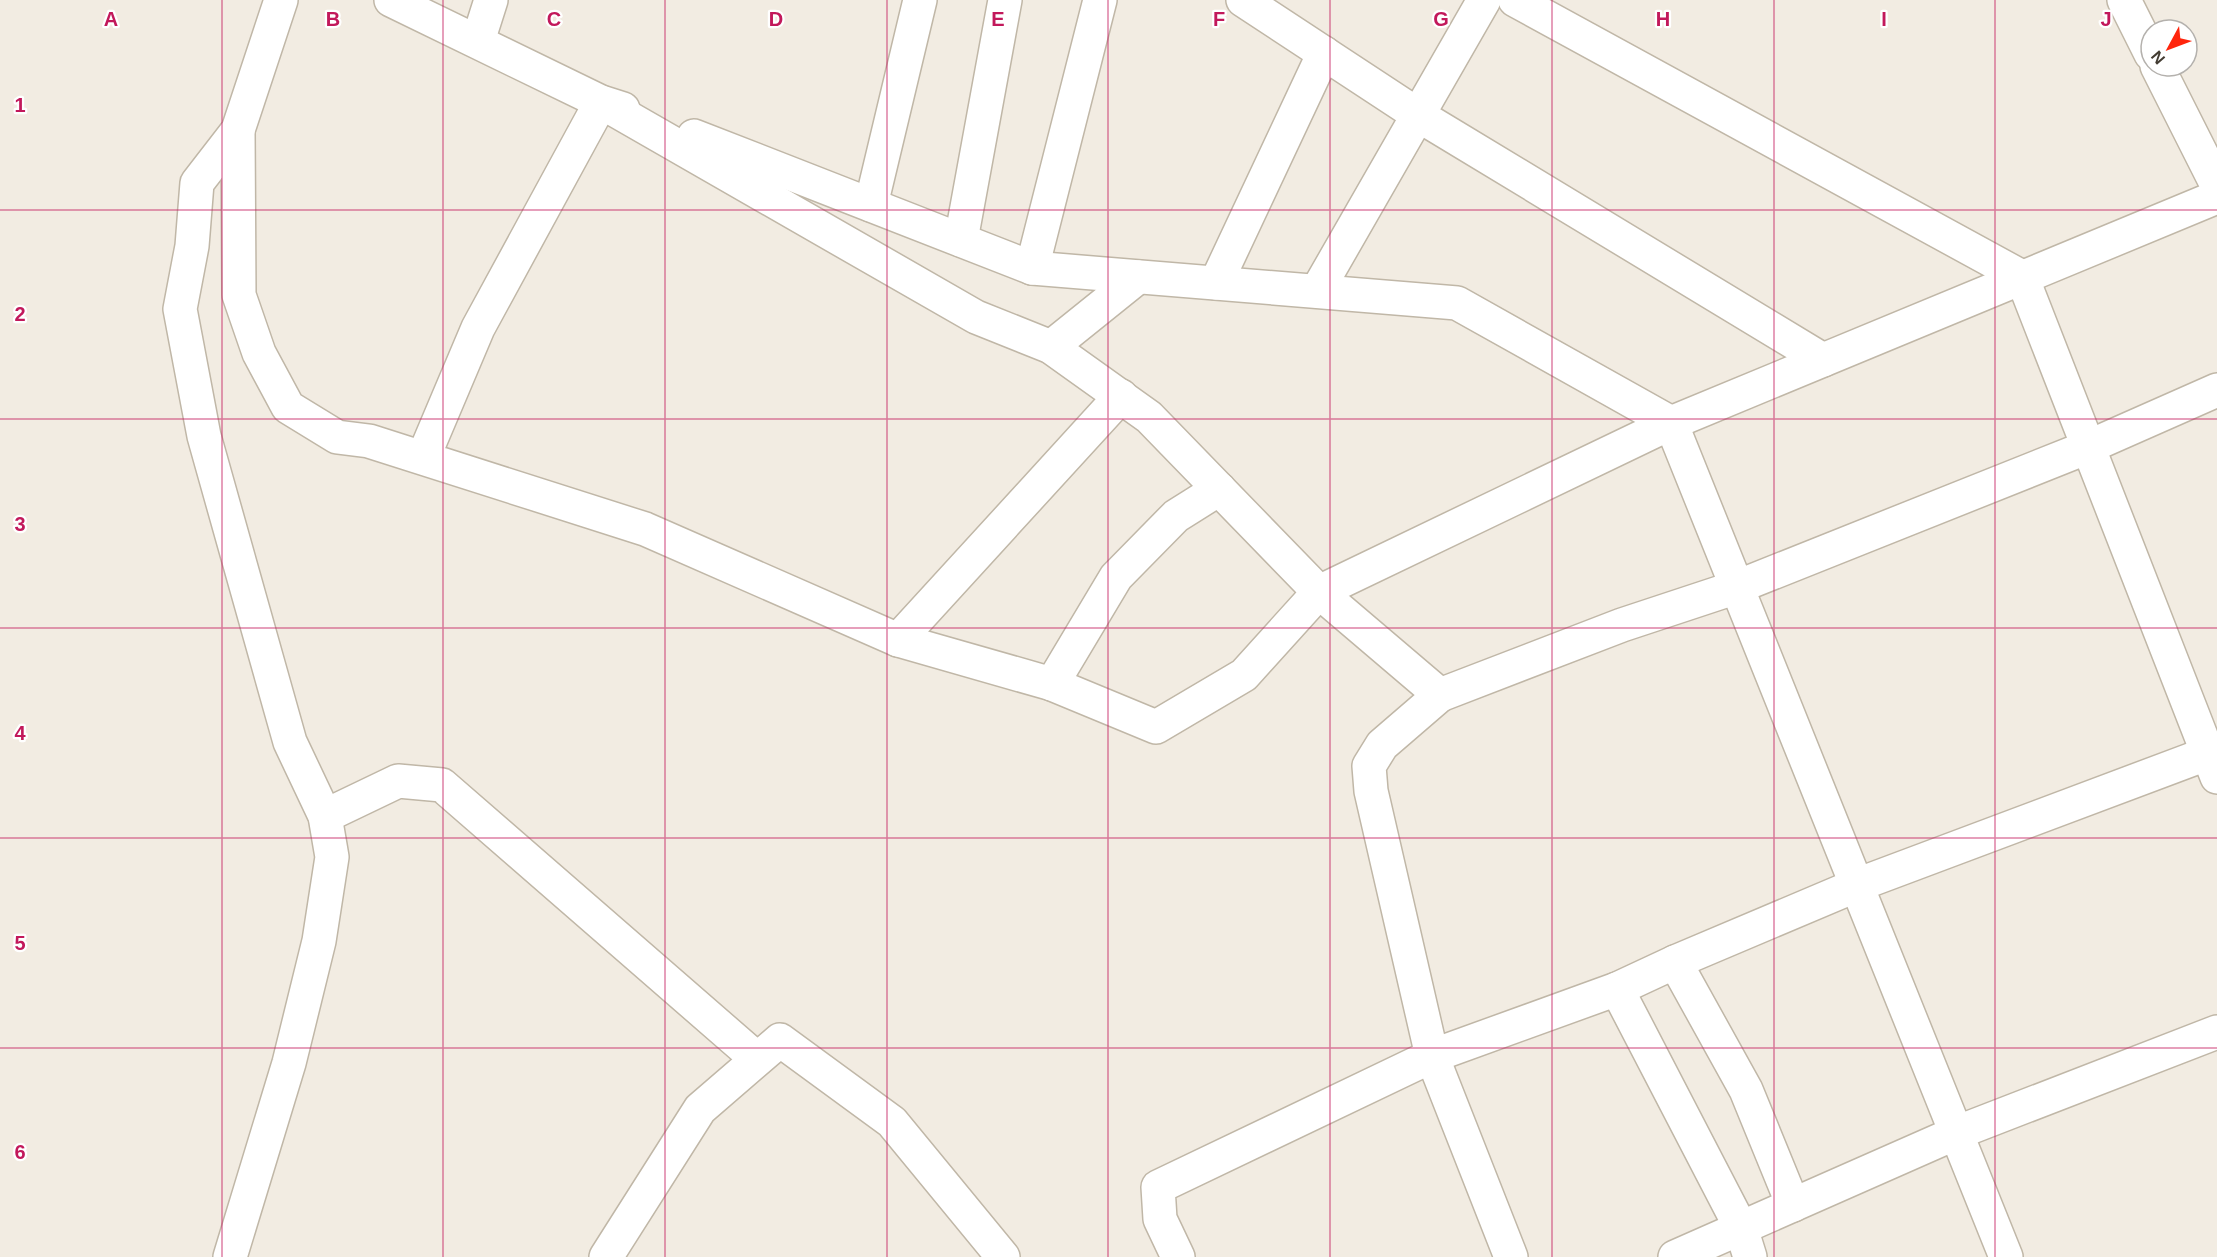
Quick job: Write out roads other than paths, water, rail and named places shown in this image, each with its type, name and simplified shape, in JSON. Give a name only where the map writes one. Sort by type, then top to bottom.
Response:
[{"type":"street","points":[[281,0],[238,130],[239,295],[259,353],[288,407],[337,437],[369,441],[645,529],[898,640],[1052,684],[1156,728],[1244,675],[1319,592],[1671,423],[2217,197]]},
{"type":"street","points":[[391,0],[601,102],[976,317],[1051,347],[1149,417],[1319,592],[1440,695]]},
{"type":"street","points":[[478,41],[491,0]]},
{"type":"street","points":[[871,205],[920,0]]},
{"type":"street","points":[[961,240],[1005,0]]},
{"type":"street","points":[[1032,268],[1100,0]]},
{"type":"street","points":[[1243,0],[1418,115],[1823,360]]},
{"type":"street","points":[[1317,291],[1484,0]]},
{"type":"street","points":[[1178,1257],[1160,1219],[1158,1187],[1432,1056],[1617,989],[1857,885],[2214,761],[2022,277],[1515,0]]},
{"type":"street","points":[[2124,0],[2139,30]]},
{"type":"street","points":[[1216,283],[1324,53]]},
{"type":"street","points":[[2163,78],[2217,185]]},
{"type":"street","points":[[423,458],[478,328],[601,102]]},
{"type":"street","points":[[601,102],[1032,268],[1457,303],[1671,423],[2006,1257]]},
{"type":"street","points":[[231,1257],[289,1062],[319,941],[332,857],[325,816],[290,742],[204,436],[180,309],[192,246],[197,183],[238,130]]},
{"type":"street","points":[[1051,347],[1138,277]]},
{"type":"street","points":[[1511,1257],[1432,1056],[1371,791],[1369,766],[1382,745],[1440,695],[1622,625],[1737,587],[2088,447],[2217,390]]},
{"type":"street","points":[[898,640],[1120,396]]},
{"type":"street","points":[[1052,684],[1116,576],[1176,516],[1219,489]]},
{"type":"street","points":[[325,816],[398,781],[442,784],[757,1059]]},
{"type":"street","points":[[1676,962],[1746,1090],[1793,1205]]},
{"type":"street","points":[[1617,989],[1745,1243]]},
{"type":"street","points":[[1675,1257],[1745,1243],[1793,1205],[1956,1133],[2217,1032]]},
{"type":"street","points":[[606,1257],[700,1109],[780,1040],[892,1122],[1003,1257]]}]
